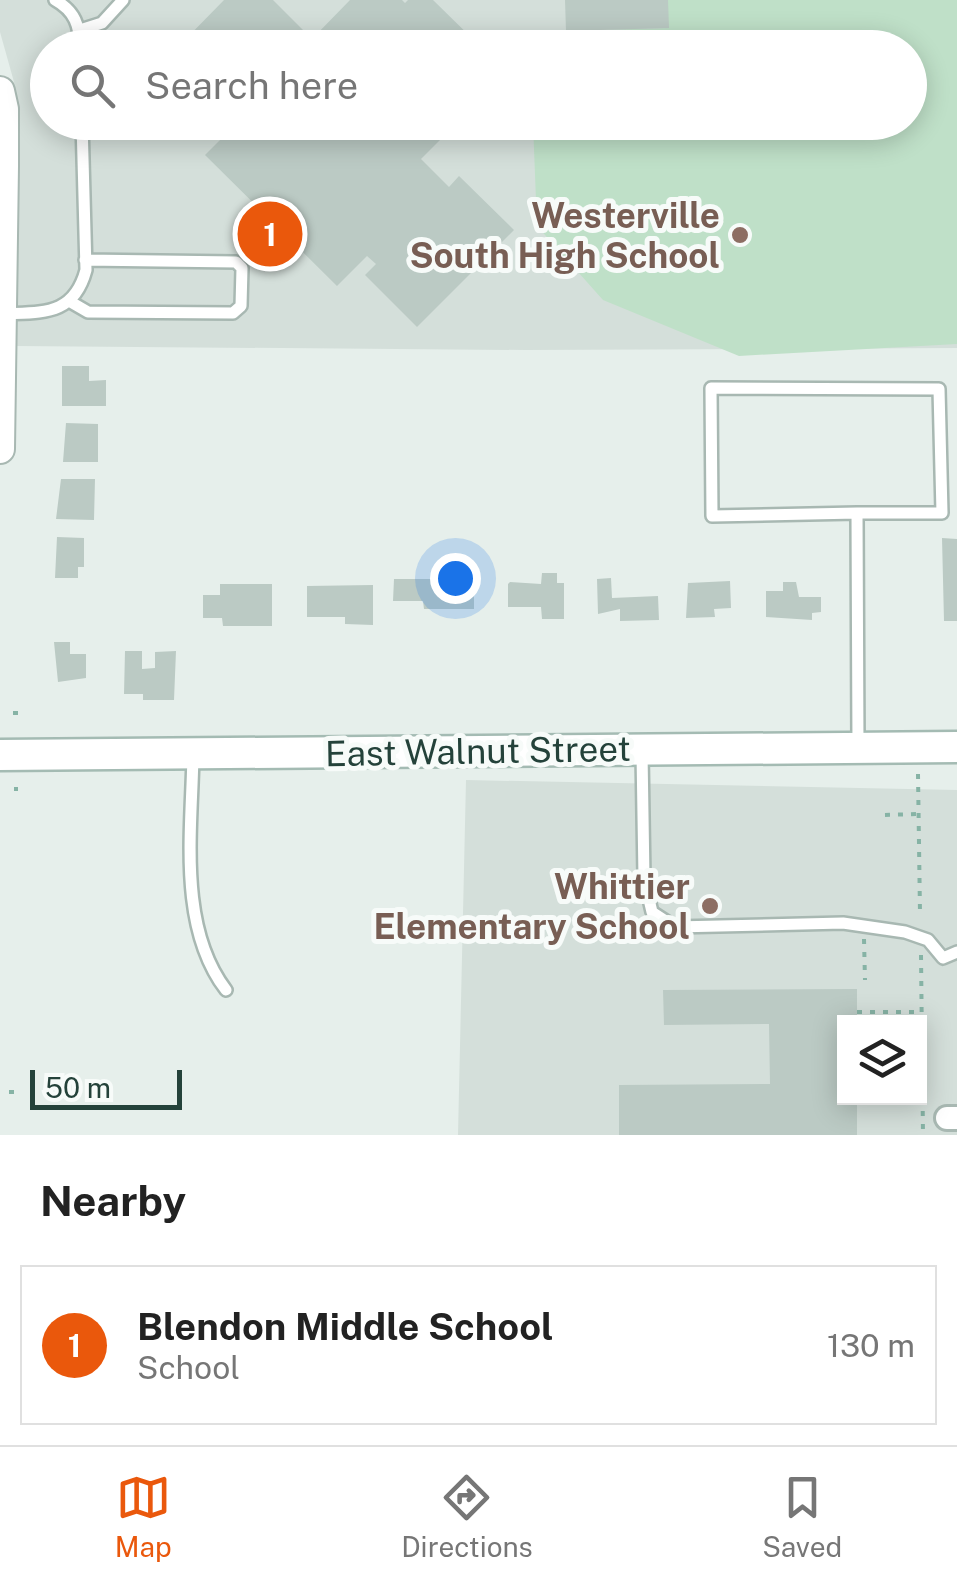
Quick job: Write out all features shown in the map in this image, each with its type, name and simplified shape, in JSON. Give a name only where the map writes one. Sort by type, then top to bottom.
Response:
[{"type":"main road","name":"East Walnut Street","points":[[0,755],[957,747]]},
{"type":"street","points":[[0,91],[4,166],[0,449]]},
{"type":"lane","points":[[56,0],[74,15],[80,30],[102,23],[123,0]]},
{"type":"lane","points":[[2,314],[50,311],[81,288],[85,260],[82,140]]},
{"type":"lane","points":[[68,301],[88,312],[233,312],[240,306],[242,268],[236,262],[85,260]]},
{"type":"lane","points":[[711,388],[939,389],[942,513],[857,513],[712,516],[711,388]]},
{"type":"lane","points":[[857,513],[858,748]]},
{"type":"lane","points":[[642,749],[644,878],[652,912],[675,927],[843,924],[905,932],[928,940],[943,958],[957,952]]},
{"type":"lane","points":[[192,754],[195,922],[212,972],[226,990]]},
{"type":"path","points":[[918,769],[920,913]]},
{"type":"path","points":[[885,815],[918,814]]},
{"type":"path","points":[[864,980],[864,939],[873,939]]},
{"type":"path","points":[[916,946],[921,958],[923,1135]]},
{"type":"path","points":[[856,1012],[922,1012]]},
{"type":"shaded area","points":[[0,0],[957,0],[957,348],[16,346],[18,114],[0,32]]},
{"type":"shaded area","name":"Whittier Elementary School","points":[[466,780],[957,790],[957,1135],[458,1135]]},
{"type":"green space","name":"Westerville South High School","points":[[668,0],[957,0],[957,344],[739,356],[603,300],[537,226],[534,140],[927,140],[927,30],[600,30],[668,28]]},
{"type":"building","points":[[224,0],[273,0],[303,30],[195,30]]},
{"type":"building","points":[[350,0],[433,0],[464,30],[321,30]]},
{"type":"building","points":[[565,0],[668,0],[669,28],[566,30]]},
{"type":"building","points":[[220,140],[440,140],[421,159],[449,187],[459,176],[514,230],[417,327],[365,275],[376,264],[367,256],[337,286],[205,155]]},
{"type":"building","points":[[62,366],[89,366],[89,381],[106,380],[106,406],[62,406]]},
{"type":"building","points":[[66,423],[98,424],[98,462],[63,462]]},
{"type":"building","points":[[61,479],[95,479],[94,520],[56,519]]},
{"type":"building","points":[[57,537],[84,538],[84,567],[78,567],[78,578],[55,578]]},
{"type":"building","points":[[942,538],[957,539],[957,621],[944,621]]},
{"type":"building","points":[[542,573],[557,573],[557,583],[564,583],[564,619],[542,619],[541,607],[508,607],[510,582],[541,584]]},
{"type":"building","points":[[611,578],[612,598],[658,596],[659,620],[620,621],[620,609],[598,614],[597,579]]},
{"type":"building","points":[[394,579],[449,579],[449,586],[474,586],[474,609],[424,609],[423,601],[393,601]]},
{"type":"building","points":[[730,581],[731,608],[714,609],[715,617],[686,618],[688,583]]},
{"type":"building","points":[[783,582],[796,582],[799,597],[821,597],[821,612],[812,613],[812,620],[766,617],[766,591],[783,591]]},
{"type":"building","points":[[220,584],[272,584],[272,626],[223,626],[222,618],[203,618],[203,595],[220,595]]},
{"type":"building","points":[[373,585],[373,625],[345,624],[345,617],[307,617],[307,586]]},
{"type":"building","points":[[54,642],[70,642],[70,654],[86,654],[86,678],[58,682]]},
{"type":"building","points":[[125,651],[142,651],[142,669],[155,668],[155,652],[176,651],[174,700],[143,700],[143,694],[124,694]]},
{"type":"building","name":"Whittier Elementary School","points":[[857,989],[857,1015],[837,1015],[837,1105],[857,1105],[857,1135],[619,1135],[619,1085],[770,1084],[769,1024],[664,1025],[663,990]]},
{"type":"place","name":"Blendon Middle School","points":[[270,234]]},
{"type":"place","name":"Westerville South High School","points":[[740,235]]},
{"type":"place","name":"Whittier Elementary School","points":[[710,906]]}]
